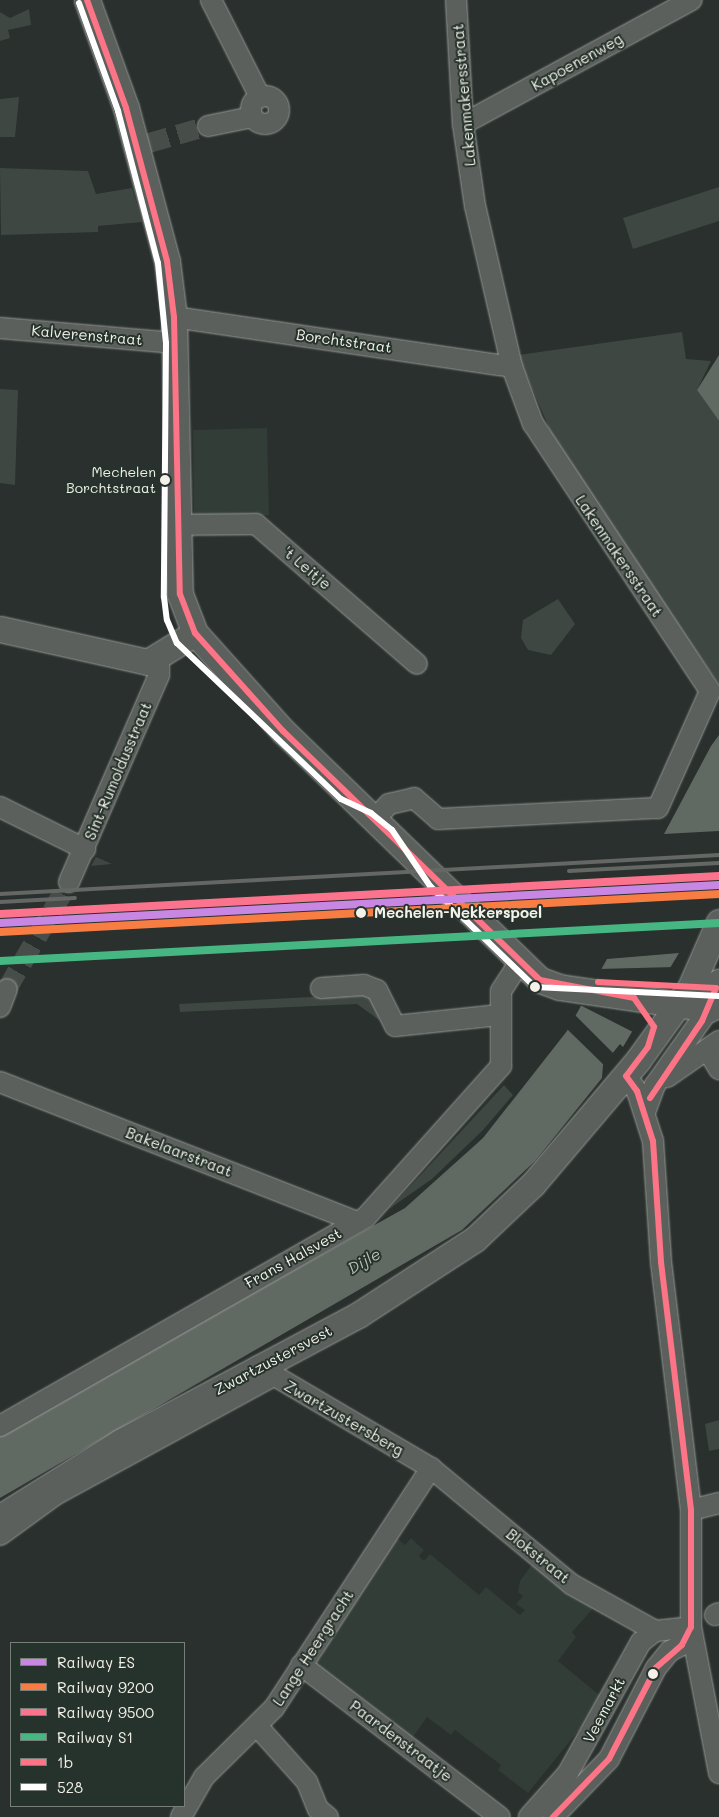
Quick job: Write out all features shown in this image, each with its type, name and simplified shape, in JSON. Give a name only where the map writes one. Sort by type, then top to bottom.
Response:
[{"type":"main road","points":[[87,0],[143,146],[162,233],[174,317],[177,525],[180,594],[190,636],[346,792],[379,815],[437,880],[540,980],[584,985],[669,1001]]},
{"type":"main road","points":[[0,629],[67,647],[148,662],[159,659],[190,636]]},
{"type":"main road","name":"Zwartzustersvest","points":[[0,1517],[45,1485],[264,1372],[358,1315],[476,1238],[538,1189],[648,1047],[669,1001],[719,922]]},
{"type":"main road","points":[[584,985],[634,998],[636,1007],[716,995]]},
{"type":"street","points":[[208,126],[252,117],[263,124],[278,116],[276,102],[260,97],[212,0]]},
{"type":"street","name":"Lakenmakersstraat","points":[[379,815],[414,798],[438,819],[658,808],[710,691],[547,450],[512,367],[475,206],[463,124],[456,0]]},
{"type":"street","name":"Kapoenenweg","points":[[463,124],[691,0]]},
{"type":"street","name":"Borchtstraat","points":[[174,317],[512,367]]},
{"type":"street","name":"Kalverenstraat","points":[[0,328],[175,342]]},
{"type":"street","name":"'t Leitje","points":[[177,525],[256,524],[417,664]]},
{"type":"street","name":"Sint-Rumoldusstraat","points":[[68,882],[85,849],[159,675],[159,659]]},
{"type":"street","points":[[0,808],[85,849]]},
{"type":"street","name":"Frans Halsvest","points":[[0,1426],[358,1222],[501,1066],[499,1015],[505,982],[520,962]]},
{"type":"street","points":[[321,988],[364,985],[376,990],[395,1026],[499,1015]]},
{"type":"street","points":[[645,1112],[659,1082],[716,995]]},
{"type":"street","points":[[659,1082],[717,1056]]},
{"type":"street","points":[[626,1076],[645,1112],[653,1141],[661,1262],[691,1510],[691,1627],[719,1773]]},
{"type":"street","name":"Bakelaarstraat","points":[[0,1082],[358,1222]]},
{"type":"street","name":"Zwartzustersberg","points":[[264,1372],[431,1468]]},
{"type":"street","name":"Zwartzustersvest","points":[[0,1535],[55,1495],[264,1372]]},
{"type":"street","name":"Blokstraat","points":[[431,1468],[571,1584],[655,1631]]},
{"type":"street","name":"Lange Heergracht","points":[[181,1817],[204,1777],[274,1708],[431,1468]]},
{"type":"street","points":[[691,1510],[719,1503]]},
{"type":"street","points":[[655,1631],[691,1627]]},
{"type":"street","name":"Veemarkt","points":[[553,1817],[609,1759],[656,1668],[670,1651],[682,1645],[691,1627]]},
{"type":"street","name":"Veemarkt","points":[[529,1817],[568,1773],[641,1642],[655,1631]]},
{"type":"street","name":"Paardenstraatje","points":[[301,1665],[500,1817]]},
{"type":"street","points":[[256,1726],[307,1782],[318,1809],[328,1817]]},
{"type":"shaded area","points":[[29,9],[31,25],[8,30],[10,38],[0,41],[0,12],[10,18]]},
{"type":"shaded area","points":[[19,97],[15,137],[0,137],[0,99]]},
{"type":"shaded area","points":[[0,168],[88,171],[96,194],[132,188],[142,222],[98,226],[98,232],[1,235]]},
{"type":"shaded area","points":[[719,187],[719,221],[633,249],[623,218]]},
{"type":"shaded area","points":[[682,332],[686,359],[711,361],[697,390],[719,421],[719,684],[562,458],[518,355]]},
{"type":"shaded area","points":[[0,389],[18,390],[15,485],[0,483]]},
{"type":"shaded area","points":[[267,428],[269,515],[194,516],[193,430]]},
{"type":"shaded area","points":[[558,599],[575,624],[551,655],[528,650],[521,638],[523,620]]},
{"type":"shaded area","points":[[96,857],[112,864],[91,866]]},
{"type":"shaded area","points":[[368,994],[376,1001],[379,1020],[357,1004],[180,1012],[179,1004]]},
{"type":"shaded area","points":[[504,1085],[513,1095],[483,1130],[432,1179],[389,1209]]},
{"type":"shaded area","points":[[719,1420],[719,1449],[709,1451],[705,1424]]},
{"type":"shaded area","points":[[392,1534],[405,1545],[411,1538],[424,1550],[419,1556],[424,1561],[430,1554],[479,1595],[486,1587],[520,1615],[525,1610],[516,1604],[523,1596],[518,1592],[520,1581],[533,1563],[598,1603],[572,1632],[576,1637],[558,1661],[604,1699],[528,1793],[498,1770],[501,1765],[455,1730],[451,1735],[427,1717],[411,1740],[315,1666]]},
{"type":"water","points":[[719,355],[719,421],[697,390]]},
{"type":"water","points":[[719,735],[719,831],[664,834],[711,746]]},
{"type":"water","name":"Dijle","points":[[679,953],[623,1047],[620,1044],[603,1065],[602,1078],[535,1161],[462,1230],[0,1498],[0,1435],[405,1208],[483,1138],[567,1031],[607,959]]},
{"type":"pier","points":[[675,967],[635,1033],[580,1005],[599,969]]},
{"type":"pier","points":[[575,1015],[614,1054],[607,1068],[566,1028]]},
{"type":"tunnel","points":[[149,143],[208,126]]},
{"type":"tunnel","points":[[7,989],[69,882]]},
{"type":"railway","points":[[0,894],[719,855]]},
{"type":"railway","points":[[569,871],[719,863]]},
{"type":"railway","points":[[0,902],[75,898]]},
{"type":"rail line","name":"9500","points":[[0,914],[719,876]]},
{"type":"rail line","name":"ES","points":[[0,923],[719,885]]},
{"type":"rail line","name":"9200","points":[[0,932],[719,894]]},
{"type":"rail line","name":"S1","points":[[0,961],[719,923]]},
{"type":"transit line","name":"1b","points":[[87,0],[126,108],[167,261],[174,317],[180,594],[195,633],[283,731],[540,980],[634,998],[654,1027],[648,1047],[626,1076],[637,1091],[653,1141],[661,1262],[691,1510],[691,1627],[682,1645],[656,1668],[609,1759],[553,1817]]},
{"type":"transit line","name":"528","points":[[79,3],[118,111],[158,263],[166,343],[164,597],[167,620],[177,643],[341,799],[371,813],[392,830],[430,886],[535,987],[719,996]]},
{"type":"transit line","name":"1b","points":[[598,982],[716,988],[702,1021],[650,1098]]},
{"type":"place","name":"Mechelen Borchtstraat","points":[[165,480]]},
{"type":"place","name":"Mechelen-Nekkerspoel","points":[[361,913]]}]
